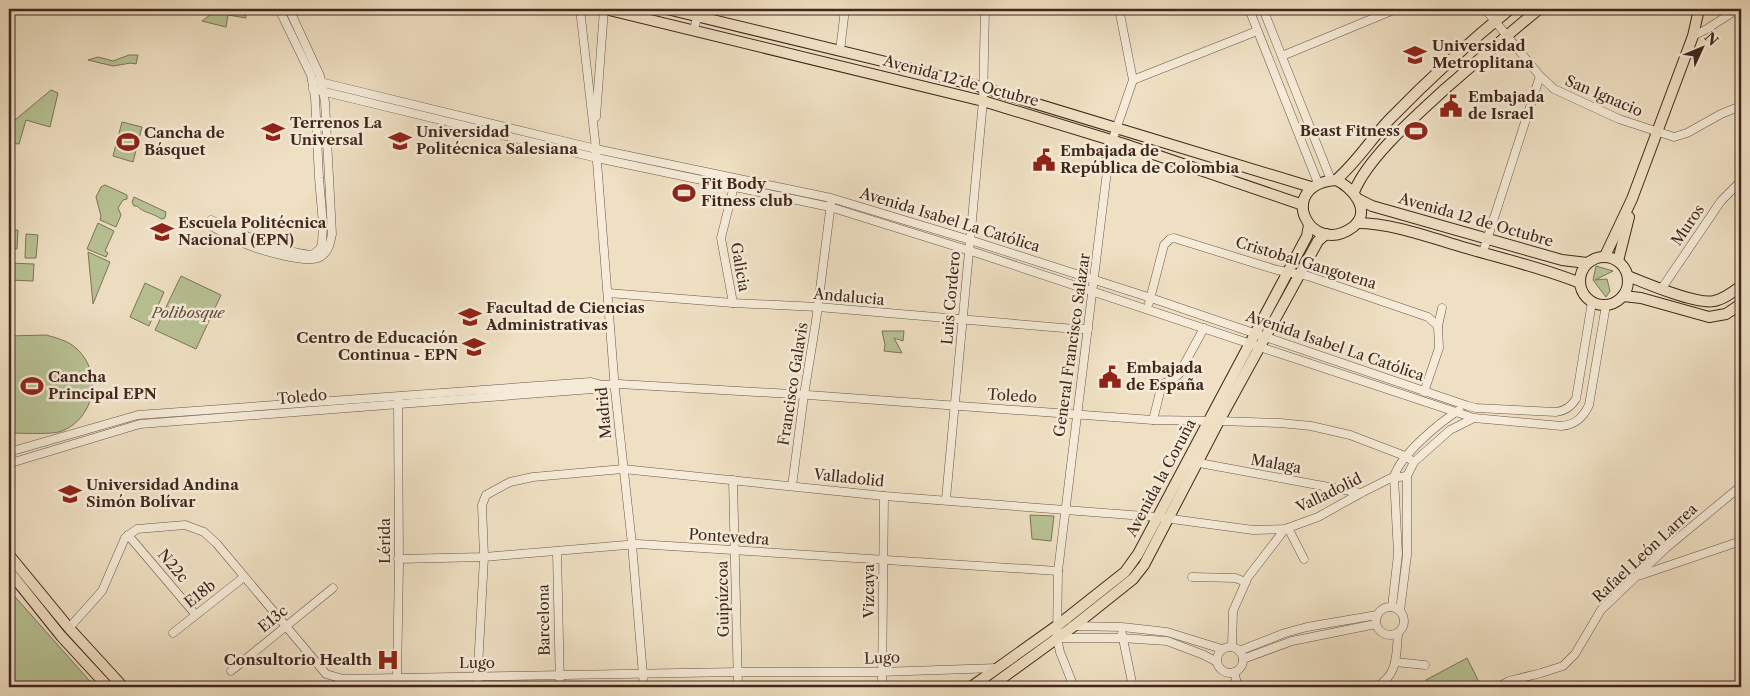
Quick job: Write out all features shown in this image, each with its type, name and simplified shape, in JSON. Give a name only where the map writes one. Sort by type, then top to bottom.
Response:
[{"type":"main road","name":"Avenida 12 de Octubre","points":[[604,9],[983,101],[1112,140],[1303,205]]},
{"type":"main road","name":"Avenida 12 de Octubre","points":[[667,9],[698,13],[984,88],[1314,185]]},
{"type":"main road","points":[[1333,180],[1348,187],[1356,196],[1361,210],[1358,223],[1348,230],[1340,234],[1326,234],[1314,229],[1304,218],[1303,205],[1306,193],[1314,185],[1333,180],[1344,172],[1388,121],[1440,71],[1510,9]]},
{"type":"main road","points":[[1356,196],[1358,182],[1389,143],[1413,118],[1506,35],[1539,9]]},
{"type":"main road","points":[[1605,256],[1632,199],[1692,36],[1699,9]]},
{"type":"main road","points":[[1440,71],[1452,84]]},
{"type":"main road","name":"Avenida 12 de Octubre","points":[[1356,196],[1372,206],[1562,260],[1587,263]]},
{"type":"main road","points":[[1618,261],[1632,199]]},
{"type":"main road","name":"Avenida 12 de Octubre","points":[[1358,223],[1376,223],[1482,252],[1580,283]]},
{"type":"main road","name":"Avenida la Coruña","points":[[990,687],[1133,580],[1144,565],[1169,518],[1207,422],[1307,236],[1309,225]]},
{"type":"main road","name":"Avenida la Coruña","points":[[971,687],[1058,625],[1125,572],[1138,554],[1157,517],[1219,421],[1318,241],[1326,234]]},
{"type":"main road","points":[[1605,256],[1618,261],[1626,270],[1628,276],[1628,283],[1623,296],[1615,302],[1606,305],[1592,302],[1582,291],[1580,283],[1582,270],[1587,263],[1595,258],[1605,256]]},
{"type":"main road","points":[[1628,276],[1694,299],[1709,302],[1716,301]]},
{"type":"main road","points":[[1709,317],[1710,306],[1741,286]]},
{"type":"main road","points":[[1623,296],[1641,298],[1709,317],[1726,314],[1741,304]]},
{"type":"main road","points":[[1691,312],[1698,307],[1698,303],[1694,299]]},
{"type":"main road","points":[[9,554],[69,628],[123,687]]},
{"type":"main road","points":[[9,571],[61,636],[108,687]]},
{"type":"street","points":[[279,9],[312,80],[316,110],[323,250]]},
{"type":"street","points":[[213,224],[262,244],[312,255],[330,246],[332,234],[323,87],[289,9]]},
{"type":"street","name":"Madrid","points":[[580,9],[597,158],[615,384],[632,544],[644,687]]},
{"type":"street","name":"Madrid","points":[[594,136],[604,9]]},
{"type":"street","points":[[840,50],[845,9]]},
{"type":"street","name":"Luis Cordero","points":[[946,499],[983,101],[985,9]]},
{"type":"street","name":"General Francisco Salazar","points":[[1074,687],[1060,652],[1057,638],[1058,571],[1076,415],[1112,140],[1133,80],[1119,9]]},
{"type":"street","points":[[1249,9],[1314,185]]},
{"type":"street","points":[[1263,9],[1333,180]]},
{"type":"street","points":[[1282,56],[1396,9]]},
{"type":"street","name":"San Ignacio","points":[[1485,9],[1540,76],[1554,89],[1619,119],[1671,137],[1678,136],[1741,106]]},
{"type":"street","points":[[1692,36],[1738,9]]},
{"type":"street","points":[[694,30],[698,13]]},
{"type":"street","points":[[1133,80],[1258,31]]},
{"type":"street","points":[[1482,252],[1540,76]]},
{"type":"street","name":"Avenida Isabel La Católica","points":[[312,80],[323,87],[597,158],[830,207],[970,250],[1249,343],[1263,342],[1476,408],[1556,412],[1570,407],[1576,399],[1592,302]]},
{"type":"street","name":"Avenida Isabel La Católica","points":[[313,89],[323,87],[596,150],[832,198],[970,240],[1254,333],[1263,342],[1456,412]]},
{"type":"street","name":"Galicia","points":[[733,303],[721,238],[736,178]]},
{"type":"street","name":"Muros","points":[[1662,288],[1721,201],[1741,181]]},
{"type":"street","name":"Francisco Galavis","points":[[792,486],[832,198]]},
{"type":"street","name":"Cristobal Gangotena","points":[[1147,309],[1164,245],[1174,238],[1287,272],[1300,274],[1428,317],[1438,326]]},
{"type":"street","name":"Andalucia","points":[[608,293],[733,303],[818,307],[1088,329]]},
{"type":"street","points":[[1456,412],[1474,418],[1561,426],[1574,423],[1585,414],[1589,405],[1606,305]]},
{"type":"street","points":[[1424,392],[1439,348],[1438,326],[1442,308]]},
{"type":"street","points":[[1153,420],[1162,384],[1172,380],[1179,374],[1204,328]]},
{"type":"street","name":"Toledo","points":[[9,452],[138,415],[594,389],[602,385],[615,384],[804,395],[1153,420],[1219,421],[1310,426],[1350,435],[1405,456],[1414,462]]},
{"type":"street","name":"Toledo","points":[[9,466],[14,462],[140,424],[398,400]]},
{"type":"street","name":"Lérida","points":[[395,687],[397,677],[398,400]]},
{"type":"street","points":[[1392,607],[1398,554],[1394,477],[1396,468],[1405,456],[1444,422],[1456,412],[1468,406]]},
{"type":"street","points":[[1376,687],[1390,676],[1395,662],[1398,634],[1404,623],[1400,611],[1407,555],[1407,476],[1414,462],[1450,430],[1474,418]]},
{"type":"street","points":[[1444,422],[1450,430]]},
{"type":"street","name":"Malaga","points":[[1192,461],[1361,493]]},
{"type":"street","name":"Valladolid","points":[[477,687],[484,556],[482,505],[486,496],[510,482],[533,477],[623,469],[884,496],[1065,508],[1169,518],[1220,527],[1253,530],[1286,528],[1318,517],[1394,477],[1407,476]]},
{"type":"street","name":"Guipúzcoa","points":[[733,480],[738,687]]},
{"type":"street","name":"Rafael León Larrea","points":[[1498,687],[1509,681],[1563,666],[1574,654],[1602,610],[1666,548],[1741,486]]},
{"type":"street","name":"Vizcaya","points":[[882,687],[884,496]]},
{"type":"street","name":"Lugo","points":[[128,535],[137,529],[185,525],[204,532],[218,544],[326,674],[334,677],[348,679],[738,672],[882,672],[996,668]]},
{"type":"street","points":[[1057,638],[1121,638],[1167,641],[1204,655],[1217,662],[1223,671],[1234,672],[1241,667],[1243,659],[1236,649],[1233,611],[1248,577],[1286,528],[1304,559]]},
{"type":"street","points":[[69,628],[102,591],[121,546],[128,535]]},
{"type":"street","name":"N22c","points":[[128,535],[196,615]]},
{"type":"street","points":[[1636,576],[1741,541]]},
{"type":"street","name":"Pontevedra","points":[[398,559],[557,552],[632,544],[1058,571]]},
{"type":"street","points":[[1666,548],[1668,556],[1674,563]]},
{"type":"street","name":"Barcelona","points":[[557,552],[560,687]]},
{"type":"street","name":"E18b","points":[[173,633],[244,577]]},
{"type":"street","points":[[1192,577],[1235,578],[1246,582]]},
{"type":"street","name":"E13c","points":[[231,671],[333,588]]},
{"type":"street","points":[[1058,625],[1122,627],[1167,632],[1222,649],[1236,649],[1307,627],[1377,615],[1383,609],[1392,607],[1400,611]]},
{"type":"street","points":[[1377,615],[1377,628],[1384,635],[1398,634]]},
{"type":"street","points":[[1243,659],[1292,641],[1376,624]]},
{"type":"street","points":[[1122,627],[1121,638],[1133,687]]},
{"type":"street","points":[[1217,662],[1218,655],[1222,649]]},
{"type":"street","points":[[1395,662],[1425,665]]},
{"type":"street","points":[[996,668],[1003,677]]},
{"type":"street","points":[[1234,672],[1238,687]]},
{"type":"street","points":[[345,687],[348,679]]},
{"type":"green space","points":[[218,9],[244,9],[246,18],[228,15],[226,27],[202,21]]},
{"type":"green space","points":[[129,55],[138,55],[136,64],[113,66],[88,60],[98,57],[113,61]]},
{"type":"green space","points":[[51,90],[58,93],[50,127],[26,120],[19,144],[9,143],[9,125]]},
{"type":"green space","name":"Cancha de Básquet","points":[[122,122],[142,127],[133,162],[113,156]]},
{"type":"green space","points":[[105,185],[127,195],[127,199],[123,200],[118,208],[121,215],[116,227],[100,220],[101,216],[96,197],[101,187]]},
{"type":"green space","points":[[134,197],[166,212],[165,218],[161,219],[134,206],[132,202]]},
{"type":"green space","points":[[98,223],[114,231],[105,251],[108,253],[106,257],[87,249]]},
{"type":"green space","points":[[9,230],[18,230],[17,249],[9,248]]},
{"type":"green space","points":[[26,234],[38,235],[36,258],[25,258]]},
{"type":"green space","points":[[88,252],[110,262],[93,304]]},
{"type":"green space","points":[[9,263],[34,264],[33,281],[9,280]]},
{"type":"green space","points":[[1596,266],[1613,271],[1595,280],[1607,279],[1610,291],[1606,297],[1593,280]]},
{"type":"green space","name":"Polibosque","points":[[181,276],[221,295],[196,349],[155,330]]},
{"type":"green space","points":[[145,283],[164,292],[149,326],[130,317]]},
{"type":"green space","points":[[882,331],[904,331],[903,341],[894,338],[902,353],[884,351],[885,345]]},
{"type":"green space","points":[[46,335],[70,344],[85,359],[90,370],[92,382],[92,394],[88,406],[73,425],[62,431],[9,433],[9,336]]},
{"type":"green space","points":[[1030,515],[1054,516],[1051,541],[1032,539]]},
{"type":"green space","points":[[9,590],[95,687],[9,687]]},
{"type":"green space","points":[[1467,658],[1480,684],[1474,687],[1430,687],[1426,680]]},
{"type":"place","name":"Universidad Metroplitana","points":[[1415,55]]},
{"type":"place","name":"Embajada de Israel","points":[[1451,106]]},
{"type":"place","name":"Beast Fitness","points":[[1416,131]]},
{"type":"place","name":"Terrenos La Universal","points":[[273,132]]},
{"type":"place","name":"Universidad Politécnica Salesiana","points":[[400,141]]},
{"type":"place","name":"Cancha de Básquet","points":[[128,142]]},
{"type":"place","name":"Embajada de República de Colombia","points":[[1044,160]]},
{"type":"place","name":"Fit Body Fitness club","points":[[684,193]]},
{"type":"place","name":"Escuela Politécnica Nacional (EPN)","points":[[162,232]]},
{"type":"place","name":"Facultad de Ciencias Administrativas","points":[[470,317]]},
{"type":"place","name":"Centro de Educación Continua - EPN","points":[[474,347]]},
{"type":"place","name":"Embajada de España","points":[[1110,377]]},
{"type":"place","name":"Cancha Principal EPN","points":[[32,386]]},
{"type":"place","name":"Universidad Andina Simón Bolívar","points":[[70,494]]},
{"type":"place","name":"Consultorio Health","points":[[388,660]]}]
